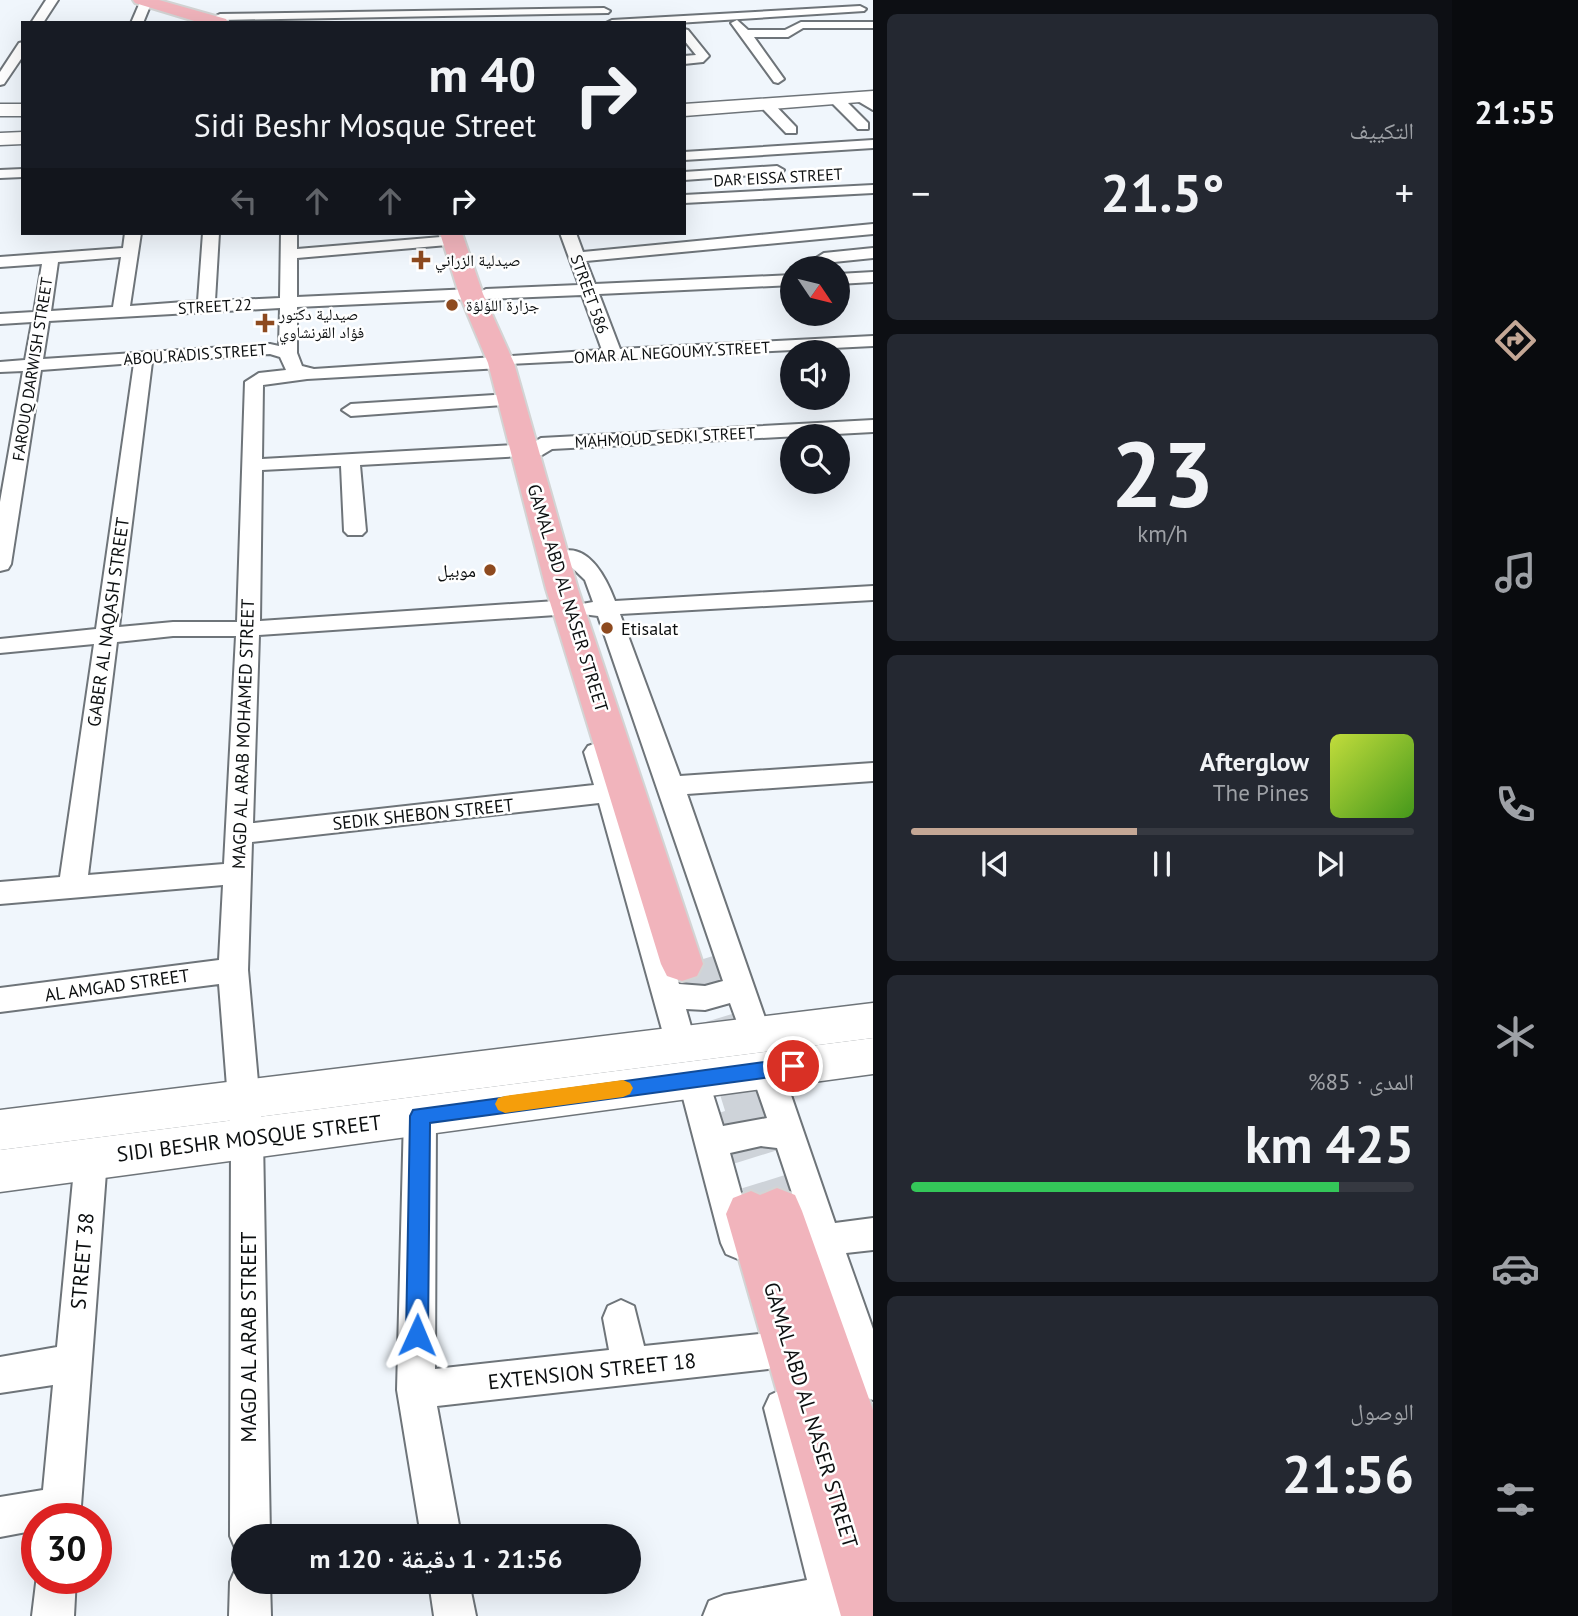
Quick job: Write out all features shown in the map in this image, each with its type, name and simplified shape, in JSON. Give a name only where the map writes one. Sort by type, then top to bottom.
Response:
[{"type":"main road","points":[[150,0],[230,20]]},
{"type":"main road","name":"GAMAL ABD AL NASER STREET","points":[[457,236],[507,361],[536,448],[571,556],[578,604]]},
{"type":"main road","name":"GAMAL ABD AL NASER STREET","points":[[507,361],[511,400],[536,448],[578,604],[691,962]]},
{"type":"main road","name":"GAMAL ABD AL NASER STREET","points":[[846,1609],[764,1212],[873,1491]]},
{"type":"street","points":[[38,21],[51,0]]},
{"type":"street","points":[[138,21],[150,0]]},
{"type":"street","points":[[230,20],[248,0]]},
{"type":"street","points":[[311,16],[313,0]]},
{"type":"street","points":[[596,0],[611,21]]},
{"type":"street","points":[[718,0],[778,79]]},
{"type":"street","points":[[773,0],[787,13]]},
{"type":"street","points":[[632,21],[787,13],[855,4],[873,24]]},
{"type":"street","points":[[230,20],[311,16],[326,19],[516,18],[604,11]]},
{"type":"street","points":[[746,34],[788,33],[801,25],[873,24]]},
{"type":"street","points":[[686,34],[703,55],[699,59],[686,60]]},
{"type":"street","points":[[4,84],[19,44]]},
{"type":"street","points":[[751,81],[801,78]]},
{"type":"street","points":[[836,99],[863,126]]},
{"type":"street","points":[[686,110],[836,99],[869,100]]},
{"type":"street","points":[[766,104],[791,130]]},
{"type":"street","points":[[0,110],[21,110]]},
{"type":"street","points":[[0,139],[21,138]]},
{"type":"street","points":[[686,156],[873,144]]},
{"type":"street","points":[[760,151],[797,193]]},
{"type":"street","points":[[686,176],[777,170]]},
{"type":"street","points":[[0,174],[21,173]]},
{"type":"street","name":"DAR EISSA STREET","points":[[686,199],[765,200],[797,193],[873,189]]},
{"type":"street","points":[[828,215],[838,232]]},
{"type":"street","points":[[577,257],[791,231],[838,232],[873,229]]},
{"type":"street","points":[[121,311],[133,235]]},
{"type":"street","points":[[206,306],[211,235]]},
{"type":"street","points":[[288,353],[289,235]]},
{"type":"street","name":"STREET 586","points":[[569,235],[613,355]]},
{"type":"street","points":[[289,254],[457,236]]},
{"type":"street","points":[[0,262],[130,252]]},
{"type":"street","points":[[844,256],[873,253]]},
{"type":"street","name":"FAROUQ DARWISH STREET","points":[[0,564],[51,258]]},
{"type":"street","points":[[850,278],[873,277]]},
{"type":"street","name":"STREET 22","points":[[0,319],[289,302],[780,282]]},
{"type":"street","name":"OMAR AL NEGOUMY STREET","points":[[507,361],[873,341]]},
{"type":"street","name":"ABOU RADIS STREET","points":[[0,367],[270,349],[288,353],[291,366],[305,374]]},
{"type":"street","name":"GABER AL NAQASH STREET","points":[[73,886],[144,357]]},
{"type":"street","points":[[305,374],[507,361]]},
{"type":"street","points":[[350,372],[351,434]]},
{"type":"street","name":"MAGD AL ARAB MOHAMED STREET","points":[[246,1118],[233,970],[248,629],[254,382],[265,377],[305,374]]},
{"type":"street","points":[[351,410],[511,400]]},
{"type":"street","name":"MAHMOUD SEDKI STREET","points":[[253,465],[873,426]]},
{"type":"street","points":[[350,460],[355,531]]},
{"type":"street","points":[[0,646],[173,629],[248,629],[578,604],[873,593]]},
{"type":"street","points":[[578,604],[671,786],[873,1381]]},
{"type":"street","points":[[578,604],[608,793],[688,1061],[768,1351],[846,1609],[724,1616]]},
{"type":"street","points":[[671,786],[873,772]]},
{"type":"street","name":"SEDIK SHEBON STREET","points":[[238,834],[608,793]]},
{"type":"street","points":[[0,893],[236,873]]},
{"type":"street","name":"AL AMGAD STREET","points":[[0,1000],[233,970]]},
{"type":"street","points":[[667,996],[705,998],[740,988]]},
{"type":"street","name":"SIDI BESHR MOSQUE STREET","points":[[0,1171],[91,1159],[246,1118],[761,1052],[873,1020]]},
{"type":"street","name":"SIDI BESHR MOSQUE STREET","points":[[761,1052],[873,1056]]},
{"type":"street","name":"SIDI BESHR MOSQUE STREET","points":[[0,1129],[246,1118],[420,1116],[688,1061]]},
{"type":"street","points":[[420,1116],[416,1390],[439,1524]]},
{"type":"street","name":"MAGD AL ARAB STREET","points":[[246,1118],[250,1524]]},
{"type":"street","points":[[711,1143],[761,1132],[787,1134]]},
{"type":"street","name":"STREET 38","points":[[61,1503],[91,1159]]},
{"type":"street","points":[[825,1240],[873,1234]]},
{"type":"street","points":[[621,1318],[630,1368]]},
{"type":"street","name":"EXTENSION STREET 18","points":[[416,1390],[768,1351]]},
{"type":"street","points":[[0,1375],[74,1363]]},
{"type":"street","name":"STREET 38","points":[[0,1517],[21,1516]]},
{"type":"street","points":[[53,1616],[55,1594]]},
{"type":"street","points":[[250,1594],[250,1616]]},
{"type":"street","points":[[451,1594],[455,1616]]},
{"type":"tunnel","points":[[700,960],[745,1106]]},
{"type":"tunnel","points":[[744,1105],[777,1211]]},
{"type":"slow traffic","points":[[505,1104],[623,1088]]},
{"type":"place","name":"صيدلية الزراني","points":[[421,260]]},
{"type":"place","name":"جزارة اللؤلؤة","points":[[452,305]]},
{"type":"place","name":"صيدلية دكتور فؤاد القرنشاوي","points":[[265,323]]},
{"type":"place","name":"موبيل","points":[[490,570]]},
{"type":"place","name":"Etisalat","points":[[607,628]]},
{"type":"route","points":[[417,1335],[420,1116],[793,1066]]}]
